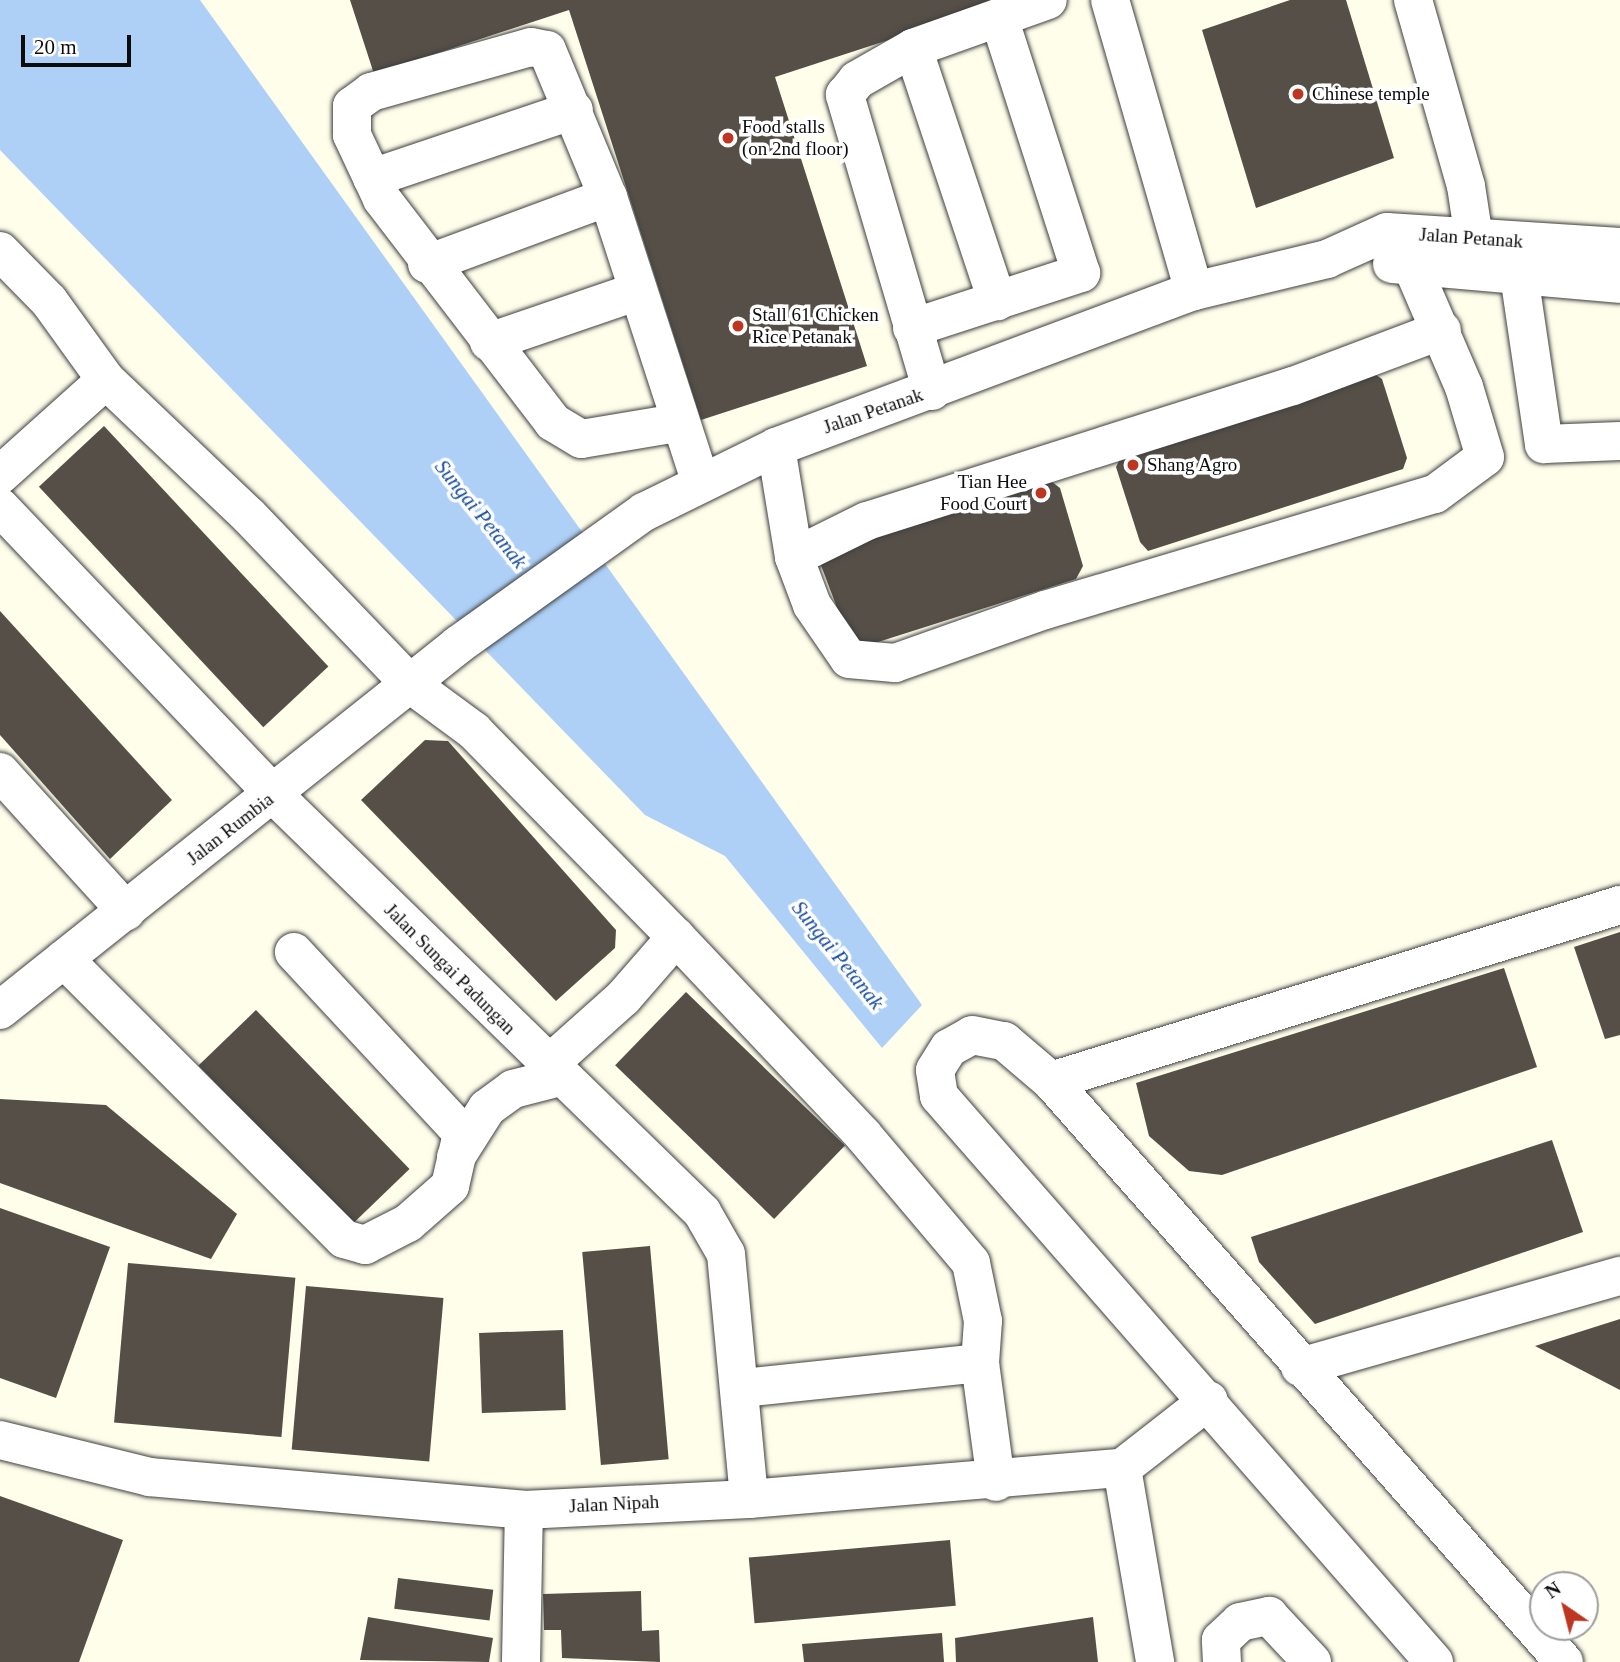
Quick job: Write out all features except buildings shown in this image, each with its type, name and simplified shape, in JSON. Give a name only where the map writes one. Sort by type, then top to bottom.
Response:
[{"type":"street","points":[[932,391],[845,94],[857,80],[913,48],[1048,0]]},
{"type":"street","points":[[1110,0],[1194,291]]},
{"type":"street","points":[[1413,0],[1466,186],[1474,238]]},
{"type":"street","points":[[912,328],[1081,273],[999,18]]},
{"type":"street","points":[[677,423],[581,439],[553,422],[427,264],[372,178],[352,135],[352,106],[371,92],[531,47],[547,50],[608,197],[677,423],[701,483]]},
{"type":"street","points":[[913,48],[997,301]]},
{"type":"street","points":[[372,178],[574,110]]},
{"type":"street","points":[[427,264],[608,197]]},
{"type":"street","name":"Jalan Petanak","points":[[458,645],[618,531],[701,483],[776,447],[1194,291],[1327,259],[1387,232],[1620,247]]},
{"type":"street","points":[[0,251],[49,301],[106,380],[249,516],[409,683],[474,731],[676,937],[863,1135],[971,1263],[983,1321],[980,1363],[996,1482]]},
{"type":"street","name":"Jalan Petanak","points":[[1327,259],[1620,284]]},
{"type":"street","points":[[776,447],[794,556],[812,605],[849,659],[895,663],[1045,610],[1435,495],[1485,457],[1442,330],[1412,266]]},
{"type":"street","points":[[1519,275],[1544,444],[1620,441]]},
{"type":"street","points":[[489,342],[635,292]]},
{"type":"street","points":[[794,556],[867,521],[1293,386],[1442,330]]},
{"type":"street","points":[[0,475],[106,380]]},
{"type":"street","name":"Jalan Sungai Padungan","points":[[5,522],[274,795],[714,1227],[726,1254],[741,1388],[749,1500]]},
{"type":"street","name":"Jalan Rumbia","points":[[0,1010],[274,795],[458,645]]},
{"type":"street","points":[[0,772],[125,911]]},
{"type":"street","points":[[1051,1081],[1620,905]]},
{"type":"street","points":[[456,1157],[487,1108],[513,1089],[554,1071],[624,998],[676,937]]},
{"type":"street","points":[[64,959],[344,1239],[365,1245],[408,1223],[450,1185],[462,1133],[294,952]]},
{"type":"street","points":[[1434,1662],[1209,1400],[939,1096],[935,1070],[949,1048],[972,1035],[1004,1041],[1051,1081],[1300,1367],[1564,1662]]},
{"type":"street","points":[[1300,1367],[1620,1276]]},
{"type":"street","points":[[741,1388],[980,1363]]},
{"type":"street","points":[[1154,1662],[1122,1468],[1209,1400]]},
{"type":"street","name":"Jalan Nipah","points":[[0,1440],[149,1477],[524,1510],[749,1500],[996,1482],[1122,1468]]},
{"type":"street","points":[[521,1662],[524,1510]]},
{"type":"street","points":[[1222,1662],[1221,1640],[1240,1622],[1269,1616],[1312,1662]]},
{"type":"water","name":"Sungai Petanak","points":[[0,0],[200,0],[922,1005],[882,1048],[725,856],[645,815],[0,150]]},
{"type":"place","name":"Chinese temple","points":[[1298,94]]},
{"type":"place","name":"Food stalls (on 2nd floor)","points":[[728,138]]},
{"type":"place","name":"Stall 61 Chicken Rice Petanak","points":[[738,326]]},
{"type":"place","name":"Shang Agro","points":[[1133,465]]},
{"type":"place","name":"Tian Hee Food Court","points":[[1041,493]]}]
